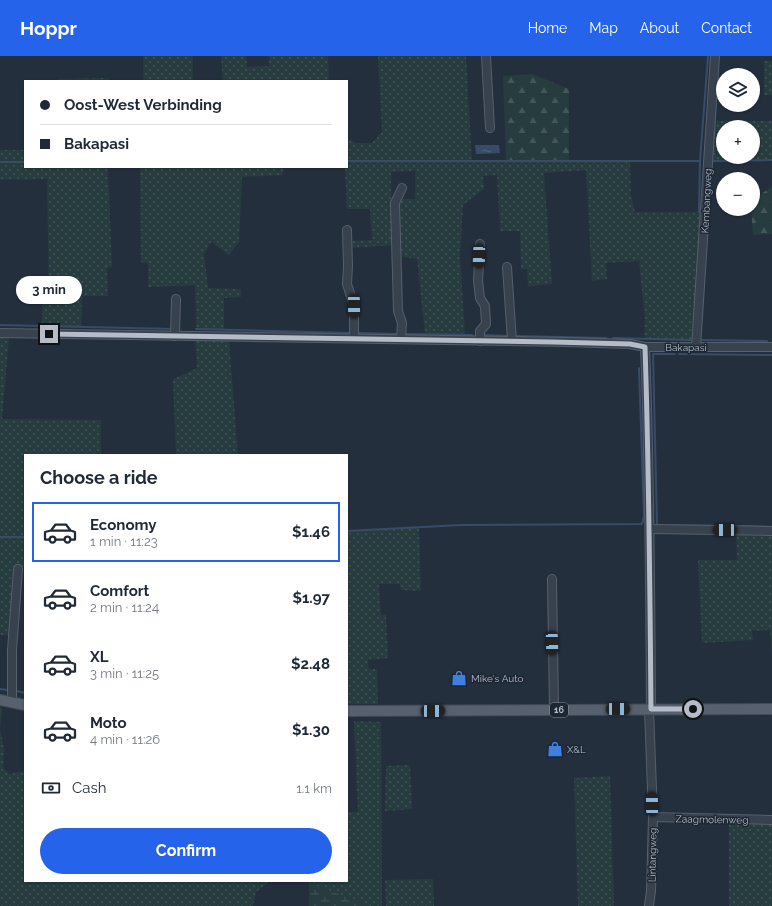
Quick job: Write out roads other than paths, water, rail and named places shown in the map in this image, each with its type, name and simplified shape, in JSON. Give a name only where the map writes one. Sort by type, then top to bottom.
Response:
[{"type":"main road","points":[[0,700],[24,705]]},
{"type":"main road","name":"16","points":[[348,711],[772,709]]},
{"type":"street","points":[[486,56],[490,128]]},
{"type":"street","name":"Kembangweg","points":[[696,346],[715,56]]},
{"type":"street","points":[[401,339],[402,323],[398,311],[395,203],[402,188]]},
{"type":"street","points":[[347,230],[347,284],[354,306],[354,338]]},
{"type":"street","points":[[480,244],[478,281],[480,298],[485,306],[486,324],[480,331],[480,341]]},
{"type":"street","points":[[507,266],[512,341]]},
{"type":"street","points":[[175,336],[176,299]]},
{"type":"street","name":"Bakapasi","points":[[0,333],[512,341],[630,344],[645,347],[696,346],[772,348]]},
{"type":"street","name":"Lintangweg","points":[[645,347],[650,529],[650,709],[653,817],[651,891],[649,906]]},
{"type":"street","points":[[650,529],[772,531]]},
{"type":"street","points":[[12,702],[12,650],[18,569]]},
{"type":"street","points":[[552,579],[554,710]]},
{"type":"street","name":"Zaagmolenweg","points":[[653,817],[772,820]]},
{"type":"water","points":[[475,145],[499,145],[500,153],[476,154]]},
{"type":"waterway","points":[[699,212],[700,161],[708,56]]},
{"type":"waterway","points":[[713,161],[772,160]]},
{"type":"waterway","points":[[348,161],[700,161]]},
{"type":"waterway","points":[[0,162],[24,162]]},
{"type":"waterway","points":[[0,325],[173,329]]},
{"type":"waterway","points":[[196,329],[350,333]]},
{"type":"waterway","points":[[357,333],[397,334]]},
{"type":"waterway","points":[[404,334],[472,335]]},
{"type":"waterway","points":[[483,335],[507,336]]},
{"type":"waterway","points":[[515,336],[606,338]]},
{"type":"waterway","points":[[613,338],[691,340]]},
{"type":"waterway","points":[[702,340],[767,341]]},
{"type":"waterway","points":[[675,354],[653,354],[657,525],[736,526]]},
{"type":"waterway","points":[[679,354],[772,355]]},
{"type":"waterway","points":[[348,531],[461,525],[642,524],[644,516],[639,368]]},
{"type":"waterway","points":[[742,526],[772,527]]},
{"type":"waterway","points":[[0,537],[24,537]]},
{"type":"waterway","points":[[0,689],[7,690]]},
{"type":"waterway","points":[[17,691],[24,693]]},
{"type":"place","name":"Mike's Auto","points":[[459,678]]},
{"type":"place","name":"X&L","points":[[555,749]]}]
